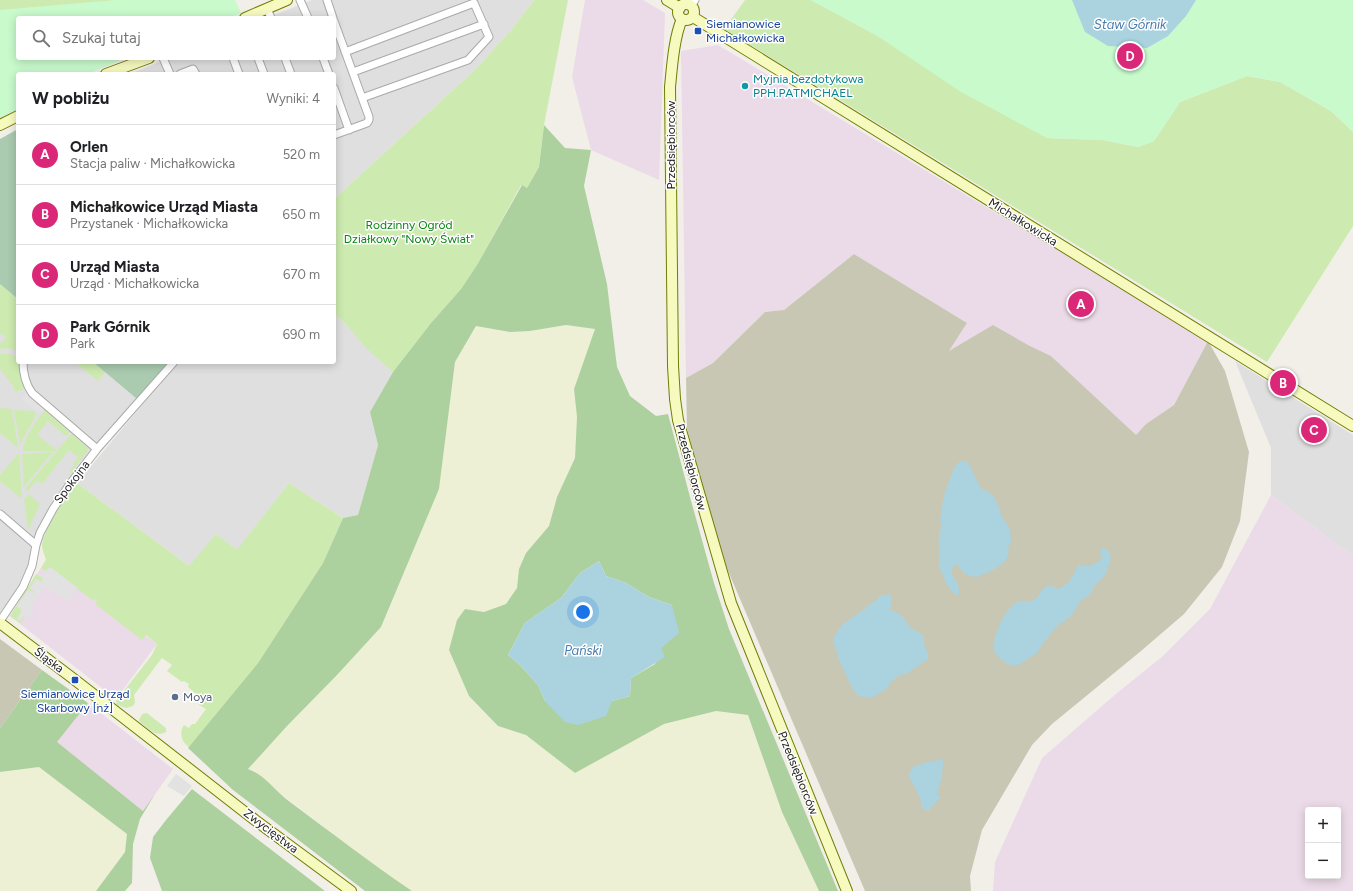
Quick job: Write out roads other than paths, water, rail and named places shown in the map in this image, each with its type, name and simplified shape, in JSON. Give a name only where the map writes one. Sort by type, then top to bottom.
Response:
[{"type":"street","points":[[255,16],[269,13],[287,0]]},
{"type":"street","points":[[300,0],[307,16]]},
{"type":"street","points":[[327,0],[333,16]]},
{"type":"street","points":[[667,0],[680,8]]},
{"type":"street","points":[[345,52],[474,3],[489,37],[468,60],[362,98]]},
{"type":"street","points":[[693,3],[693,17],[690,20],[682,19],[679,13],[680,8],[693,3]]},
{"type":"street","name":"Michałkowicka","points":[[693,17],[1353,426]]},
{"type":"street","name":"Przedsiębiorców","points":[[682,19],[675,50],[670,87],[673,366],[674,393],[678,420],[730,603],[847,891]]},
{"type":"street","points":[[353,72],[484,24]]},
{"type":"street","points":[[336,25],[369,120],[367,123],[336,134]]},
{"type":"street","points":[[111,72],[144,60]]},
{"type":"street","points":[[164,60],[169,72]]},
{"type":"street","points":[[234,60],[238,72]]},
{"type":"street","points":[[259,60],[263,72]]},
{"type":"street","points":[[286,60],[290,72]]},
{"type":"street","points":[[324,60],[328,72]]},
{"type":"street","points":[[185,72],[193,69],[195,72]]},
{"type":"street","points":[[336,94],[349,130]]},
{"type":"street","points":[[0,125],[16,117]]},
{"type":"street","points":[[23,364],[24,378],[32,393],[97,449]]},
{"type":"street","name":"Spokojna","points":[[0,622],[23,587],[32,566],[40,533],[53,509],[97,449],[172,364]]},
{"type":"street","points":[[0,514],[36,545]]},
{"type":"street","name":"Śląska","points":[[0,622],[192,771]]},
{"type":"street","name":"Zwycięstwa","points":[[192,771],[351,891]]},
{"type":"water","name":"Staw Górnik","points":[[1072,0],[1196,0],[1186,16],[1168,36],[1147,48],[1108,46],[1085,32]]},
{"type":"water","points":[[962,461],[967,462],[980,487],[995,499],[1002,518],[1008,526],[1011,543],[1008,546],[1009,552],[1004,562],[993,570],[976,577],[964,574],[957,564],[954,565],[951,574],[959,588],[959,594],[955,595],[947,585],[939,566],[939,532],[942,526],[940,519],[944,496],[954,468]]},
{"type":"water","points":[[1103,547],[1109,552],[1111,559],[1104,577],[1096,584],[1090,594],[1079,603],[1070,617],[1057,626],[1037,653],[1020,664],[1012,666],[1001,660],[994,650],[995,638],[1000,624],[1012,606],[1018,602],[1034,600],[1045,587],[1048,586],[1059,589],[1063,587],[1073,576],[1079,565],[1091,565],[1102,559],[1100,551]]},
{"type":"water","name":"Pański","points":[[599,561],[606,576],[626,583],[649,597],[672,605],[679,633],[661,648],[665,657],[631,678],[630,696],[612,701],[606,716],[578,725],[565,722],[545,701],[538,685],[519,664],[508,655],[525,623],[561,598],[580,573]]},
{"type":"water","points":[[889,594],[892,602],[889,609],[902,616],[911,628],[924,636],[924,645],[928,653],[928,659],[906,674],[900,675],[892,681],[885,690],[871,698],[863,697],[857,695],[853,690],[839,660],[833,640],[842,625],[877,600],[880,596]]},
{"type":"water","points":[[937,759],[943,760],[942,776],[937,795],[941,797],[928,811],[922,808],[920,797],[910,779],[909,773],[913,767],[927,762],[935,762]]},
{"type":"place","name":"Siemianowice Michałkowicka","points":[[698,31]]},
{"type":"place","name":"Park Górnik","points":[[1130,56]]},
{"type":"place","name":"Myjnia bezdotykowa PPH.PATMICHAEL","points":[[745,86]]},
{"type":"place","name":"Orlen","points":[[1081,304]]},
{"type":"place","name":"Michałkowice Urząd Miasta","points":[[1283,383]]},
{"type":"place","name":"Urząd Miasta","points":[[1314,430]]},
{"type":"place","name":"Siemianowice Urząd Skarbowy [nż]","points":[[75,680]]},
{"type":"place","name":"Moya","points":[[175,697]]},
{"type":"park label","name":"Rodzinny Ogród Działkowy \"Nowy Świat\"","points":[[409,232]]}]
